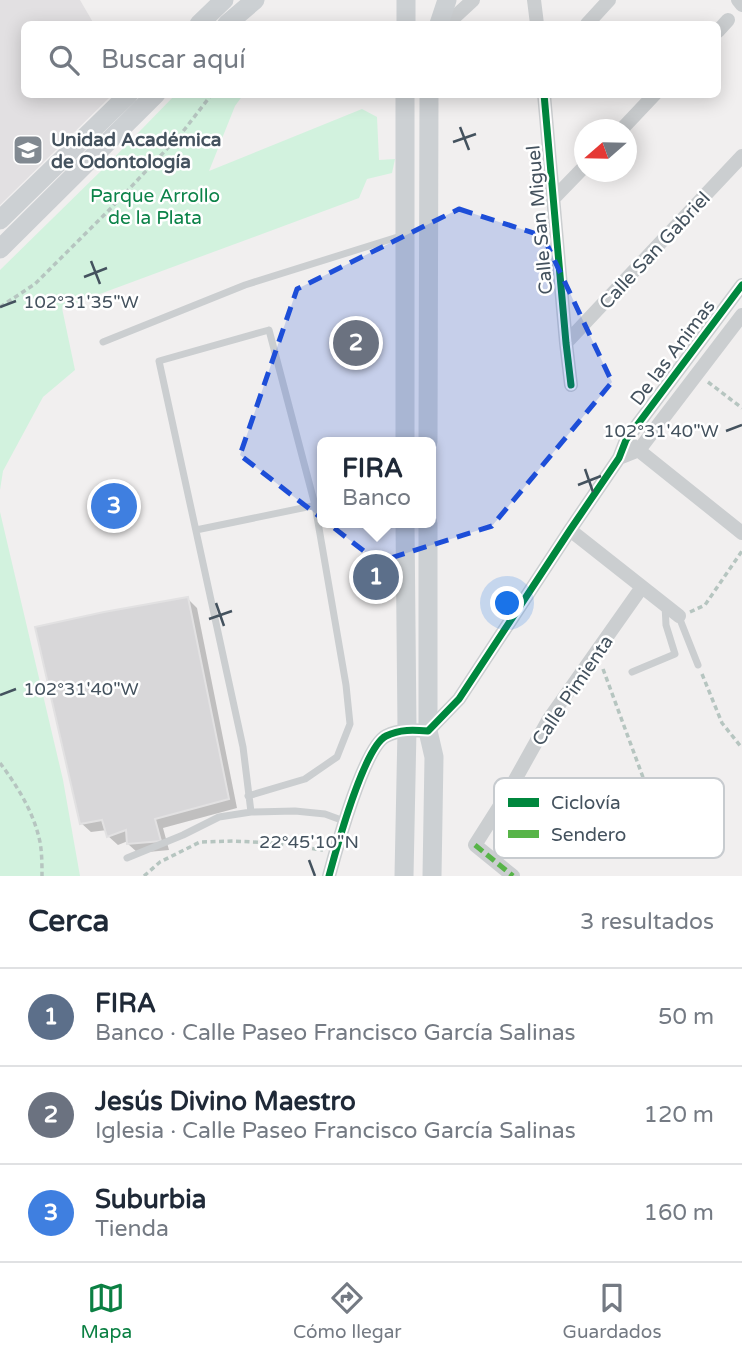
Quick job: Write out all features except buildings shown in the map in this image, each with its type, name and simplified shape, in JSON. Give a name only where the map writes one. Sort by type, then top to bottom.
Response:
[{"type":"main road","points":[[202,21],[224,0]]},
{"type":"main road","points":[[230,21],[255,0]]},
{"type":"main road","points":[[405,21],[406,0]]},
{"type":"main road","points":[[440,21],[447,0]]},
{"type":"main road","points":[[0,220],[125,98]]},
{"type":"main road","points":[[0,248],[152,98]]},
{"type":"main road","points":[[405,98],[405,437]]},
{"type":"main road","points":[[428,437],[429,98]]},
{"type":"main road","points":[[404,876],[407,730],[405,528]]},
{"type":"main road","points":[[428,528],[428,731],[434,757],[432,876]]},
{"type":"street","points":[[450,21],[473,0]]},
{"type":"street","points":[[534,0],[537,21]]},
{"type":"street","points":[[590,21],[609,0]]},
{"type":"street","points":[[738,0],[742,5]]},
{"type":"street","points":[[721,28],[728,20]]},
{"type":"street","name":"Calle San Miguel","points":[[544,98],[571,385]]},
{"type":"street","points":[[631,119],[651,98]]},
{"type":"street","name":"Calle San Gabriel","points":[[566,343],[742,156]]},
{"type":"street","points":[[554,198],[574,177]]},
{"type":"street","name":"De las Animas","points":[[428,731],[459,699],[619,458],[626,440],[742,285]]},
{"type":"street","name":"De las Animas","points":[[639,450],[742,316]]},
{"type":"street","points":[[626,440],[742,533]]},
{"type":"street","points":[[619,458],[639,450]]},
{"type":"street","points":[[570,530],[679,617]]},
{"type":"street","name":"Calle Pimienta","points":[[516,778],[549,719],[642,587]]},
{"type":"street","points":[[329,876],[344,821],[368,760],[383,737],[407,730],[428,731]]},
{"type":"street","name":"Calle Pimienta","points":[[494,815],[475,845],[513,876]]},
{"type":"lane","points":[[103,342],[245,285],[405,235]]},
{"type":"lane","points":[[251,812],[243,747],[159,361],[270,330],[317,498]]},
{"type":"lane","points":[[196,530],[317,505]]},
{"type":"lane","points":[[248,796],[305,779],[337,757],[349,724],[346,684],[322,528]]},
{"type":"lane","points":[[632,672],[675,654],[666,625],[665,605]]},
{"type":"lane","points":[[679,617],[698,665]]},
{"type":"lane","points":[[127,858],[184,835],[219,817],[251,812],[295,811],[325,814],[344,821]]},
{"type":"path","points":[[0,307],[45,275],[181,134],[209,98]]},
{"type":"path","points":[[697,374],[742,408]]},
{"type":"path","points":[[679,617],[705,605],[742,551]]},
{"type":"path","points":[[596,652],[643,778]]},
{"type":"path","points":[[698,665],[722,723],[742,748]]},
{"type":"path","points":[[0,763],[14,781],[32,814],[41,844],[42,876]]},
{"type":"path","points":[[144,876],[160,863],[200,842],[272,842],[336,852]]},
{"type":"highlighted area","points":[[459,209],[543,236],[612,382],[492,526],[378,562],[240,455],[297,289]]},
{"type":"shaded area","name":"Unidad Académica de Odontología","points":[[0,0],[80,0],[92,21],[21,21],[21,98],[109,98],[0,205]]},
{"type":"green space","name":"Parque Arrollo de la Plata","points":[[172,98],[241,98],[235,106],[209,171],[362,109],[377,117],[379,160],[395,159],[392,173],[367,179],[359,198],[62,308],[75,370],[43,397],[3,471],[0,490],[0,270]]},
{"type":"green space","points":[[0,512],[63,780],[80,876],[0,876]]},
{"type":"marked path","points":[[475,845],[513,876]]},
{"type":"cycle path","points":[[544,98],[571,385]]},
{"type":"cycle path","points":[[329,876],[360,778],[378,744],[386,736],[396,732],[428,731],[459,699],[619,458],[626,440],[742,285]]},
{"type":"place","name":"Unidad Académica de Odontología","points":[[28,150]]},
{"type":"place","name":"Jesús Divino Maestro","points":[[356,343]]},
{"type":"place","name":"Suburbia","points":[[114,506]]},
{"type":"place","name":"FIRA","points":[[376,577]]}]
